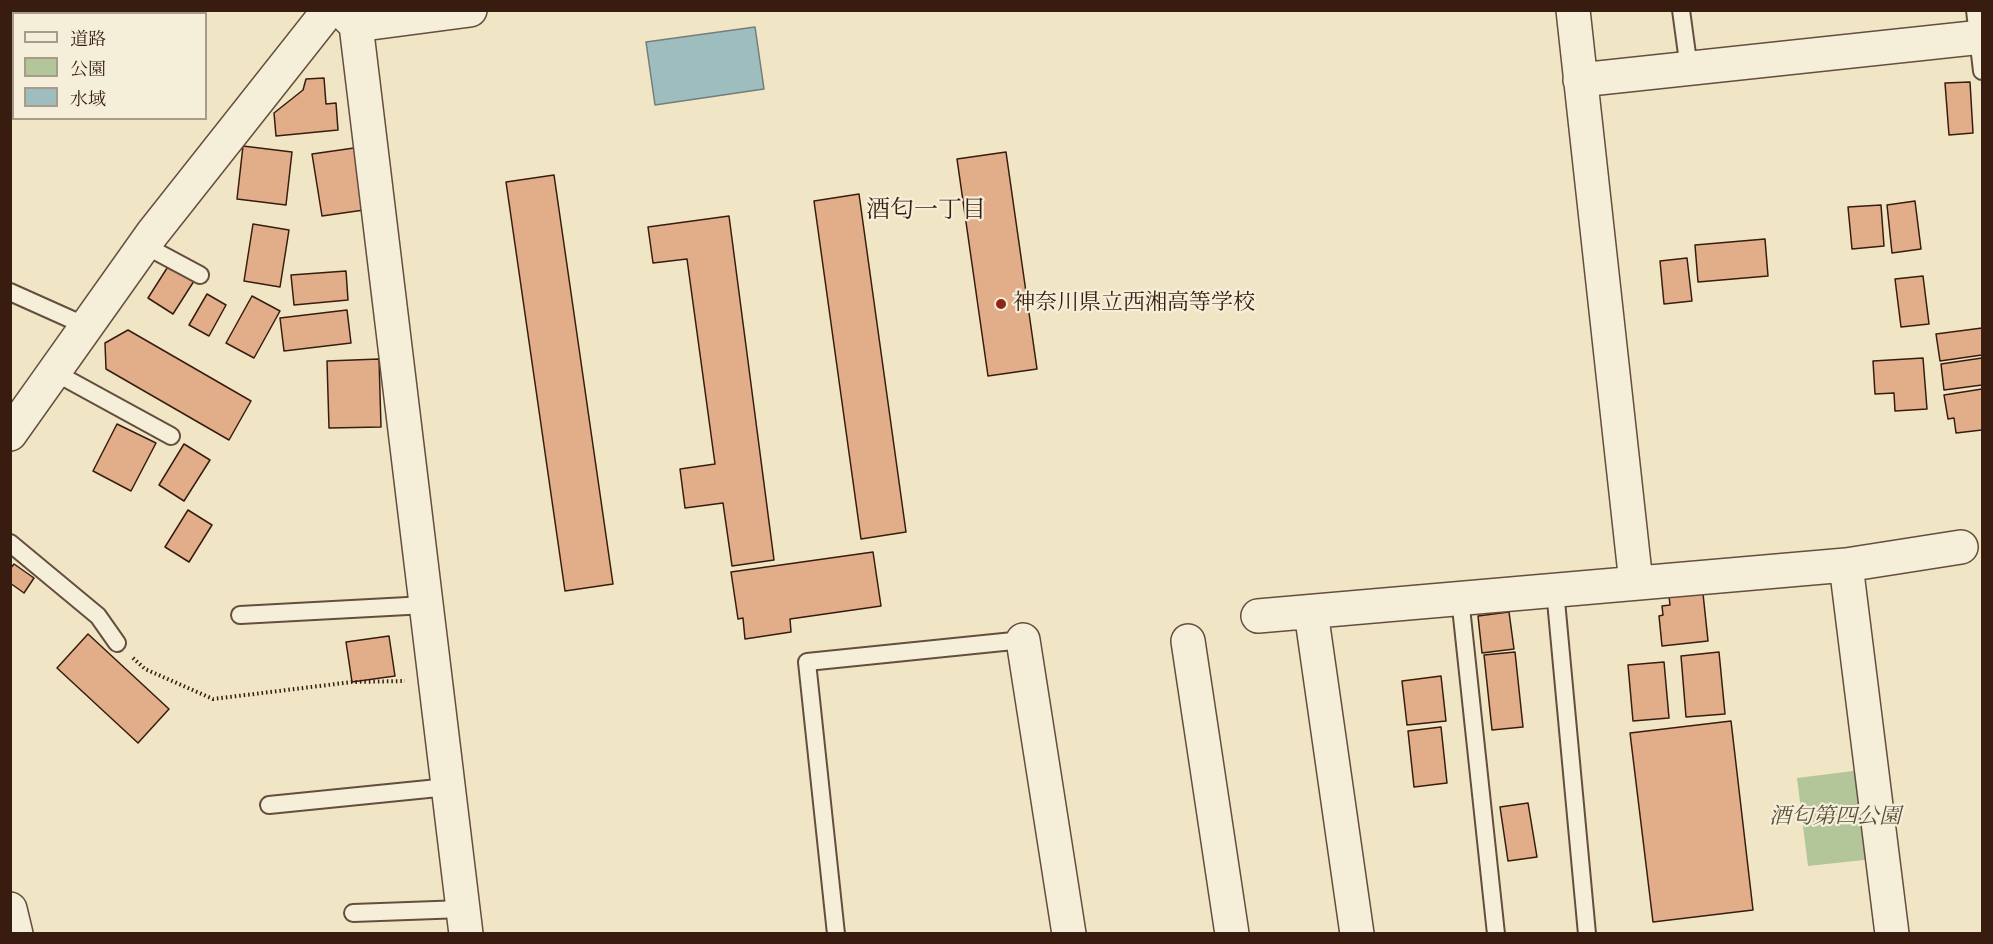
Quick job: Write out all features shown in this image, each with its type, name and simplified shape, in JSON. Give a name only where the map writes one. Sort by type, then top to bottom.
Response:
[{"type":"street","points":[[10,434],[144,244],[342,15],[470,10]]},
{"type":"street","points":[[1573,10],[1636,584]]},
{"type":"street","points":[[342,15],[426,605],[464,921]]},
{"type":"street","points":[[1580,80],[1689,69],[1978,28]]},
{"type":"street","points":[[1258,616],[1846,565],[1972,546]]},
{"type":"street","points":[[1846,565],[1892,933]]},
{"type":"street","points":[[1311,612],[1357,933]]},
{"type":"street","points":[[1023,640],[1069,933]]},
{"type":"street","points":[[1188,641],[1232,933]]},
{"type":"street","points":[[10,909],[16,933]]},
{"type":"lane","points":[[1681,10],[1689,69]]},
{"type":"lane","points":[[1978,28],[1983,71]]},
{"type":"lane","points":[[144,244],[200,274]]},
{"type":"lane","points":[[10,292],[86,326]]},
{"type":"lane","points":[[54,372],[171,436]]},
{"type":"lane","points":[[10,543],[98,616],[117,643]]},
{"type":"lane","points":[[1555,590],[1587,933]]},
{"type":"lane","points":[[1460,598],[1496,933]]},
{"type":"lane","points":[[240,615],[426,605]]},
{"type":"lane","points":[[836,933],[807,662],[1023,640]]},
{"type":"lane","points":[[269,805],[448,787]]},
{"type":"lane","points":[[352,913],[464,921]]},
{"type":"path","points":[[117,643],[145,669],[213,699],[352,682],[435,680]]},
{"type":"green space","name":"酒匂第四公園","points":[[1861,770],[1873,859],[1808,866],[1797,778]]},
{"type":"water","points":[[755,27],[764,89],[655,105],[646,42]]},
{"type":"building","points":[[324,78],[326,104],[336,103],[338,130],[276,136],[274,113],[303,90],[306,79]]},
{"type":"building","points":[[1970,82],[1973,133],[1949,135],[1945,83]]},
{"type":"building","points":[[243,146],[292,152],[286,205],[237,199]]},
{"type":"building","points":[[354,148],[364,210],[322,216],[312,154]]},
{"type":"building","points":[[1006,152],[1037,369],[988,376],[957,159]]},
{"type":"building","points":[[554,175],[613,584],[565,591],[506,182]]},
{"type":"building","points":[[859,194],[906,532],[861,539],[814,201]]},
{"type":"building","points":[[1915,201],[1921,249],[1892,253],[1887,205]]},
{"type":"building","points":[[1881,205],[1884,246],[1852,249],[1848,207]]},
{"type":"building","points":[[729,216],[774,560],[732,566],[723,503],[685,508],[680,469],[715,464],[687,259],[653,263],[648,227]]},
{"type":"building","points":[[253,224],[289,230],[280,287],[244,281]]},
{"type":"building","points":[[1765,239],[1768,276],[1698,282],[1695,245]]},
{"type":"building","points":[[1687,258],[1692,301],[1664,304],[1660,261]]},
{"type":"building","points":[[169,265],[194,281],[173,314],[148,298]]},
{"type":"building","points":[[346,271],[348,300],[294,305],[291,275]]},
{"type":"building","points":[[1923,276],[1929,324],[1901,327],[1895,279]]},
{"type":"building","points":[[207,294],[226,305],[209,336],[189,325]]},
{"type":"building","points":[[252,296],[280,311],[254,358],[226,343]]},
{"type":"building","points":[[347,310],[351,343],[284,351],[280,318]]},
{"type":"building","points":[[1982,328],[1982,355],[1940,361],[1936,334]]},
{"type":"building","points":[[128,330],[251,401],[229,440],[106,369],[105,343]]},
{"type":"building","points":[[1923,358],[1927,409],[1895,411],[1894,393],[1875,394],[1873,361]]},
{"type":"building","points":[[1982,358],[1982,385],[1944,390],[1941,364]]},
{"type":"building","points":[[379,359],[381,427],[329,428],[327,361]]},
{"type":"building","points":[[1982,389],[1982,430],[1956,433],[1954,418],[1948,419],[1944,395]]},
{"type":"building","points":[[117,424],[156,443],[131,491],[93,471]]},
{"type":"building","points":[[184,444],[210,460],[184,501],[159,485]]},
{"type":"building","points":[[188,510],[212,525],[189,562],[165,547]]},
{"type":"building","points":[[873,552],[881,606],[790,619],[791,632],[745,639],[743,618],[738,619],[731,572]]},
{"type":"building","points":[[14,564],[34,578],[24,593],[10,583],[10,569]]},
{"type":"building","points":[[1702,584],[1708,641],[1662,646],[1659,616],[1663,615],[1662,606],[1670,605],[1668,587]]},
{"type":"building","points":[[1509,612],[1514,649],[1482,653],[1478,616]]},
{"type":"building","points":[[88,634],[169,709],[138,743],[57,668]]},
{"type":"building","points":[[389,636],[395,676],[352,682],[346,642]]},
{"type":"building","points":[[1515,652],[1523,727],[1492,730],[1484,655]]},
{"type":"building","points":[[1719,652],[1725,714],[1686,717],[1681,656]]},
{"type":"building","points":[[1664,662],[1669,718],[1633,721],[1628,665]]},
{"type":"building","points":[[1441,676],[1446,721],[1407,725],[1402,681]]},
{"type":"building","points":[[1731,721],[1753,910],[1653,922],[1630,733]]},
{"type":"building","points":[[1441,727],[1447,783],[1414,787],[1408,731]]},
{"type":"building","points":[[1528,803],[1537,857],[1508,861],[1500,807]]},
{"type":"place","name":"神奈川県立西湘高等学校","points":[[1001,304]]},
{"type":"district","name":"酒匂一丁目","points":[[926,211]]}]
